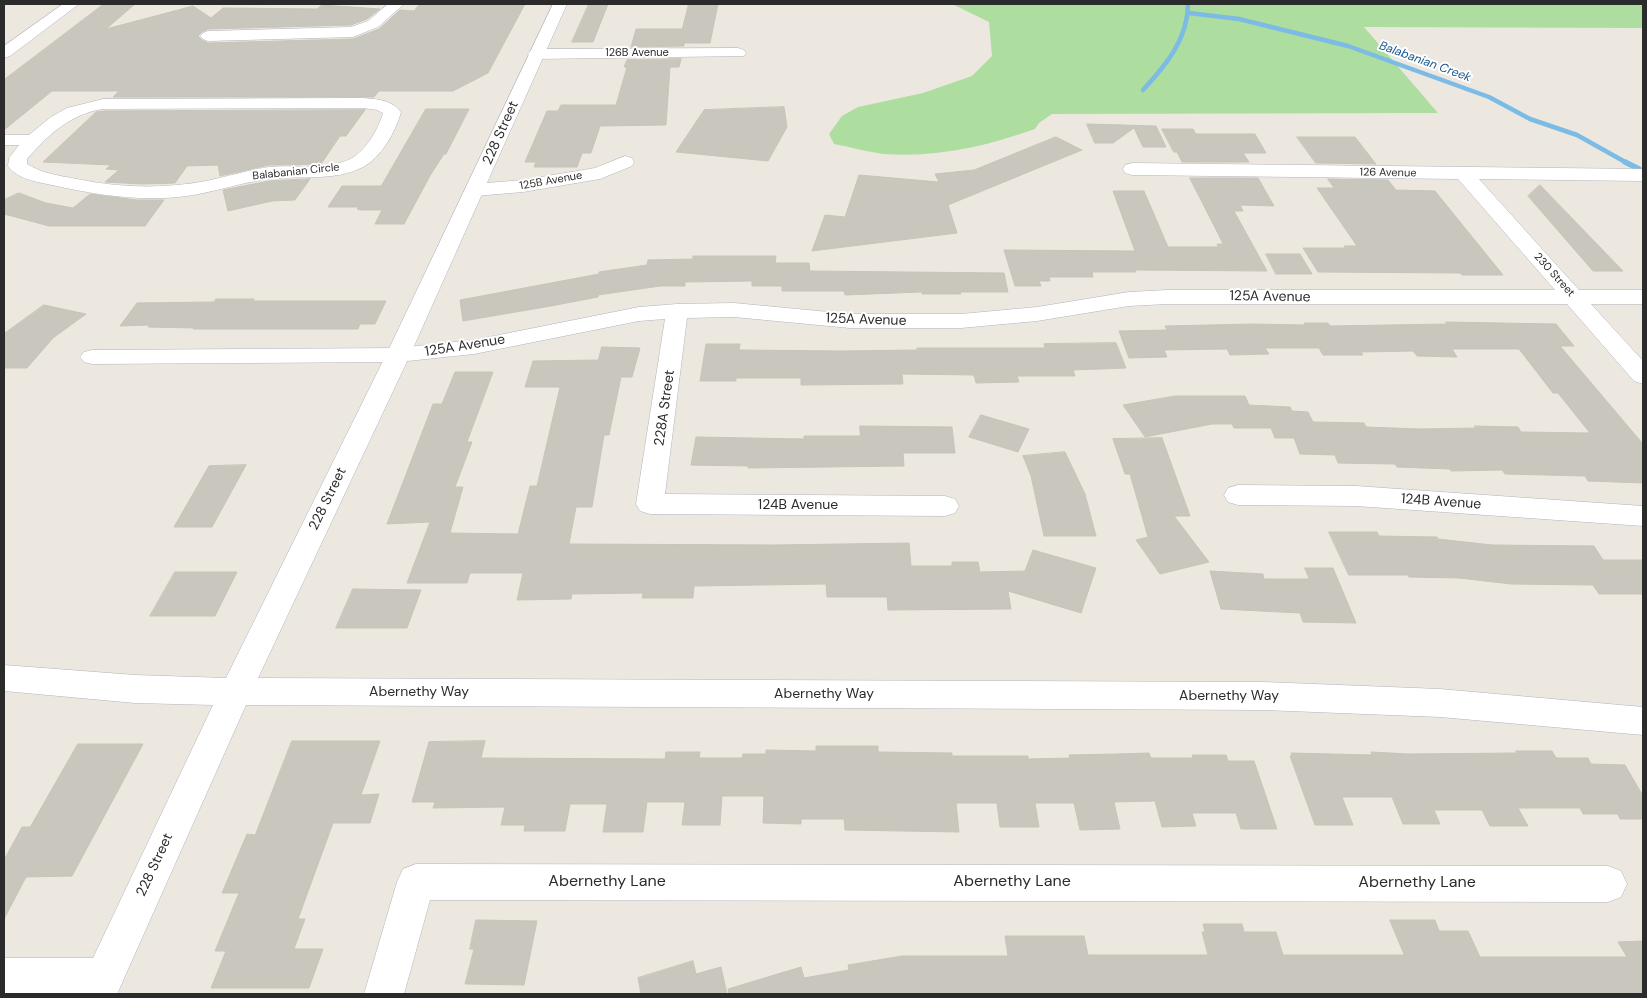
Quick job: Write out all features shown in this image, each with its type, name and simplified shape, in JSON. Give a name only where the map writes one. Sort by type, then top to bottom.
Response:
[{"type":"street","points":[[4,53],[72,4]]},
{"type":"street","points":[[208,36],[353,32],[373,24],[397,4]]},
{"type":"street","name":"228 Street","points":[[100,986],[235,692],[398,355],[560,4]]},
{"type":"street","name":"126B Avenue","points":[[536,54],[738,53]]},
{"type":"street","name":"Balabanian Circle","points":[[363,103],[387,107],[392,112],[370,151],[358,163],[325,171],[270,173],[174,192],[138,194],[105,191],[42,177],[21,170],[17,166],[18,158],[34,140],[62,116],[83,108],[103,104],[363,103]]},
{"type":"street","points":[[4,140],[34,140]]},
{"type":"street","name":"125B Avenue","points":[[475,190],[523,186],[600,173],[626,162]]},
{"type":"street","name":"126 Avenue","points":[[1132,169],[1643,175]]},
{"type":"street","name":"230 Street","points":[[1464,174],[1643,376]]},
{"type":"street","name":"125A Avenue","points":[[92,357],[398,355],[474,347],[639,314],[677,311],[734,310],[850,321],[961,321],[1037,314],[1129,299],[1166,297],[1643,298]]},
{"type":"street","name":"228A Street","points":[[650,504],[677,311]]},
{"type":"street","name":"124B Avenue","points":[[1238,495],[1356,496],[1643,516]]},
{"type":"street","name":"124B Avenue","points":[[650,504],[946,506]]},
{"type":"street","name":"Abernethy Way","points":[[4,678],[135,689],[235,692],[1264,696],[1440,703],[1643,721]]},
{"type":"street","name":"Abernethy Lane","points":[[384,994],[416,882],[1608,884]]},
{"type":"street","points":[[4,978],[100,986]]},
{"type":"green space","points":[[952,4],[1643,4],[1643,28],[1364,27],[1438,113],[1052,114],[1039,123],[1035,129],[998,141],[942,152],[903,155],[884,154],[834,144],[829,134],[842,116],[858,107],[923,93],[972,76],[992,56],[989,22]]},
{"type":"building","points":[[104,4],[135,4],[106,29],[193,6],[211,18],[223,8],[317,9],[322,5],[380,9],[367,19],[351,25],[208,29],[198,36],[208,43],[353,39],[379,29],[400,10],[414,11],[420,4],[525,4],[488,73],[453,91],[379,91],[374,97],[113,97],[119,91],[52,91],[4,130],[4,80]]},
{"type":"building","points":[[589,4],[608,4],[593,42],[572,42]]},
{"type":"building","points":[[689,4],[718,4],[710,43],[684,43],[684,46],[631,47],[636,29],[682,29]]},
{"type":"building","points":[[681,59],[679,67],[670,67],[666,125],[600,126],[591,153],[582,153],[577,167],[534,167],[536,162],[525,162],[547,111],[558,111],[561,105],[616,105],[627,67],[624,67],[627,60]]},
{"type":"building","points":[[784,107],[787,127],[768,161],[676,152],[704,110]]},
{"type":"building","points":[[426,109],[469,109],[446,154],[444,154],[431,174],[404,224],[375,224],[382,210],[357,209],[359,207],[328,207],[342,186],[381,186]]},
{"type":"building","points":[[365,110],[346,136],[340,136],[321,164],[269,165],[220,176],[218,165],[187,166],[175,183],[142,184],[105,182],[119,170],[106,169],[111,165],[43,162],[96,112]]},
{"type":"building","points":[[1087,124],[1156,126],[1166,147],[1143,147],[1134,128],[1113,143],[1095,143]]},
{"type":"building","points":[[1162,129],[1193,129],[1196,134],[1255,134],[1266,153],[1243,153],[1249,162],[1182,162],[1177,152],[1174,152]]},
{"type":"building","points":[[1056,137],[1082,150],[948,205],[957,233],[812,251],[825,215],[845,217],[859,175],[939,182],[935,174],[974,170]]},
{"type":"building","points":[[1297,137],[1355,137],[1376,164],[1316,163]]},
{"type":"building","points":[[1190,178],[1258,178],[1274,206],[1240,205],[1243,211],[1234,211],[1267,271],[1135,270],[1136,272],[1092,272],[1093,277],[1049,277],[1050,281],[1039,281],[1041,286],[1015,286],[1004,250],[1135,251],[1113,191],[1144,191],[1168,247],[1218,247],[1217,244],[1223,244]]},
{"type":"building","points":[[310,179],[295,200],[272,201],[228,211],[223,190],[269,181]]},
{"type":"building","points":[[1328,179],[1388,180],[1396,190],[1435,191],[1503,275],[1318,272],[1303,248],[1346,248],[1344,246],[1357,246],[1317,188],[1334,188]]},
{"type":"building","points":[[1540,185],[1623,271],[1593,271],[1528,196]]},
{"type":"building","points":[[19,193],[46,203],[73,208],[90,194],[136,200],[164,200],[145,226],[49,226],[4,214],[4,200]]},
{"type":"building","points":[[1266,254],[1300,254],[1312,274],[1276,274]]},
{"type":"building","points":[[693,256],[776,256],[775,263],[809,263],[810,271],[1004,273],[1008,292],[922,294],[922,292],[845,295],[844,291],[782,291],[782,286],[752,286],[752,281],[685,282],[685,286],[660,286],[598,295],[598,297],[463,321],[460,300],[599,274],[599,272],[647,265],[648,260],[693,259]]},
{"type":"building","points":[[216,299],[254,299],[253,301],[386,301],[375,324],[360,324],[358,329],[193,329],[148,327],[150,325],[120,326],[137,303],[214,302]]},
{"type":"building","points":[[44,305],[86,314],[53,338],[27,368],[4,368],[4,334]]},
{"type":"building","points":[[1446,322],[1556,324],[1574,346],[1560,346],[1643,444],[1643,483],[1588,481],[1585,476],[1505,474],[1502,470],[1451,471],[1450,469],[1397,467],[1395,464],[1338,463],[1335,455],[1300,454],[1294,438],[1275,438],[1271,428],[1234,428],[1232,424],[1212,424],[1145,437],[1123,405],[1175,396],[1245,396],[1249,405],[1290,407],[1292,411],[1308,412],[1313,422],[1364,423],[1366,427],[1420,429],[1476,428],[1474,426],[1518,427],[1521,432],[1590,433],[1558,393],[1553,393],[1519,349],[1452,349],[1457,357],[1417,356],[1413,351],[1361,352],[1363,355],[1323,355],[1319,348],[1265,348],[1269,354],[1230,355],[1227,349],[1164,350],[1167,357],[1129,358],[1119,331],[1167,330],[1165,326],[1305,325],[1304,323],[1328,323],[1330,326],[1447,324]]},
{"type":"building","points":[[1116,343],[1126,368],[1073,370],[1075,376],[1017,376],[1019,382],[976,383],[974,375],[902,374],[903,384],[801,385],[801,378],[736,378],[736,381],[700,381],[706,344],[740,344],[739,350],[842,351],[917,350],[917,348],[1045,348],[1044,344]]},
{"type":"building","points":[[602,347],[640,348],[632,377],[621,377],[609,435],[604,435],[592,507],[576,507],[569,544],[775,545],[909,543],[911,566],[952,566],[952,562],[978,562],[980,572],[1025,571],[1033,550],[1096,568],[1081,613],[1008,591],[1011,609],[888,610],[887,597],[827,597],[826,584],[694,586],[693,598],[642,598],[643,593],[572,594],[571,599],[517,600],[523,573],[470,573],[467,583],[407,583],[430,522],[387,524],[433,404],[442,404],[455,372],[493,372],[467,442],[472,442],[455,487],[463,487],[450,533],[518,534],[530,486],[537,486],[560,387],[525,387],[533,361],[598,360]]},
{"type":"building","points":[[981,415],[1029,429],[1018,452],[969,437]]},
{"type":"building","points":[[860,426],[952,427],[955,453],[903,453],[904,466],[748,468],[748,466],[691,465],[696,437],[804,439],[804,436],[860,436]]},
{"type":"building","points":[[1162,438],[1190,516],[1174,516],[1209,562],[1160,574],[1136,540],[1148,537],[1130,474],[1125,474],[1113,439]]},
{"type":"building","points":[[1065,452],[1085,494],[1096,536],[1044,536],[1031,476],[1023,456]]},
{"type":"building","points":[[246,465],[212,527],[174,527],[209,466]]},
{"type":"building","points":[[1329,532],[1377,532],[1379,536],[1437,537],[1438,539],[1492,545],[1594,546],[1603,560],[1643,560],[1643,594],[1599,594],[1593,585],[1511,584],[1459,578],[1409,577],[1408,575],[1349,575]]},
{"type":"building","points":[[1305,568],[1333,568],[1356,623],[1303,622],[1300,613],[1221,609],[1210,571],[1263,574],[1264,579],[1309,579]]},
{"type":"building","points":[[175,572],[237,572],[215,616],[150,616]]},
{"type":"building","points":[[353,589],[421,590],[407,628],[336,628]]},
{"type":"building","points":[[292,741],[380,741],[361,795],[379,794],[370,823],[333,823],[298,919],[305,919],[294,949],[323,949],[309,988],[211,988],[226,951],[215,951],[239,893],[222,893],[247,834],[255,835]]},
{"type":"building","points":[[485,741],[481,758],[665,759],[666,752],[700,752],[699,758],[742,758],[743,754],[766,754],[766,750],[816,751],[816,746],[878,746],[878,752],[952,753],[952,756],[1028,756],[1028,759],[1070,758],[1069,755],[1149,753],[1151,758],[1193,758],[1192,755],[1226,755],[1228,761],[1254,761],[1277,829],[1241,829],[1236,813],[1192,813],[1196,826],[1162,827],[1155,801],[1114,802],[1120,829],[1080,830],[1074,803],[1035,803],[1039,827],[1000,827],[997,803],[956,803],[959,832],[845,830],[844,819],[801,819],[801,824],[763,823],[764,796],[722,796],[720,825],[682,825],[685,802],[647,802],[643,832],[603,832],[607,804],[570,804],[565,831],[524,831],[525,825],[501,825],[505,807],[433,808],[435,802],[412,802],[429,742]]},
{"type":"building","points":[[78,744],[143,744],[72,876],[26,877],[4,919],[4,860],[22,827],[30,827]]},
{"type":"building","points":[[1516,751],[1552,751],[1556,758],[1588,758],[1591,764],[1625,765],[1643,796],[1643,819],[1620,819],[1618,814],[1583,814],[1580,808],[1518,808],[1528,826],[1490,826],[1482,810],[1434,810],[1440,824],[1403,824],[1392,797],[1342,797],[1353,825],[1315,825],[1290,756],[1292,756],[1291,753],[1372,755],[1371,752],[1409,754],[1517,753]]},
{"type":"building","points":[[476,920],[537,921],[524,985],[465,984],[474,949],[470,949]]},
{"type":"building","points":[[1390,920],[1435,920],[1439,931],[1468,931],[1480,957],[1627,957],[1618,942],[1643,941],[1643,994],[729,994],[728,989],[801,967],[804,978],[849,970],[848,965],[902,956],[1008,956],[1005,936],[1084,936],[1088,955],[1208,955],[1202,932],[1205,932],[1203,924],[1242,924],[1244,932],[1276,932],[1283,955],[1404,955]]},
{"type":"building","points":[[693,961],[696,974],[721,967],[727,994],[641,994],[638,978]]},
{"type":"waterway","points":[[1143,90],[1160,71],[1180,40],[1187,17],[1188,4]]},
{"type":"waterway","name":"Balabanian Creek","points":[[1189,13],[1239,19],[1348,46],[1489,97],[1530,119],[1577,135],[1627,163]]},
{"type":"waterway","name":"Balabanian Creek","points":[[1627,163],[1639,169]]}]
